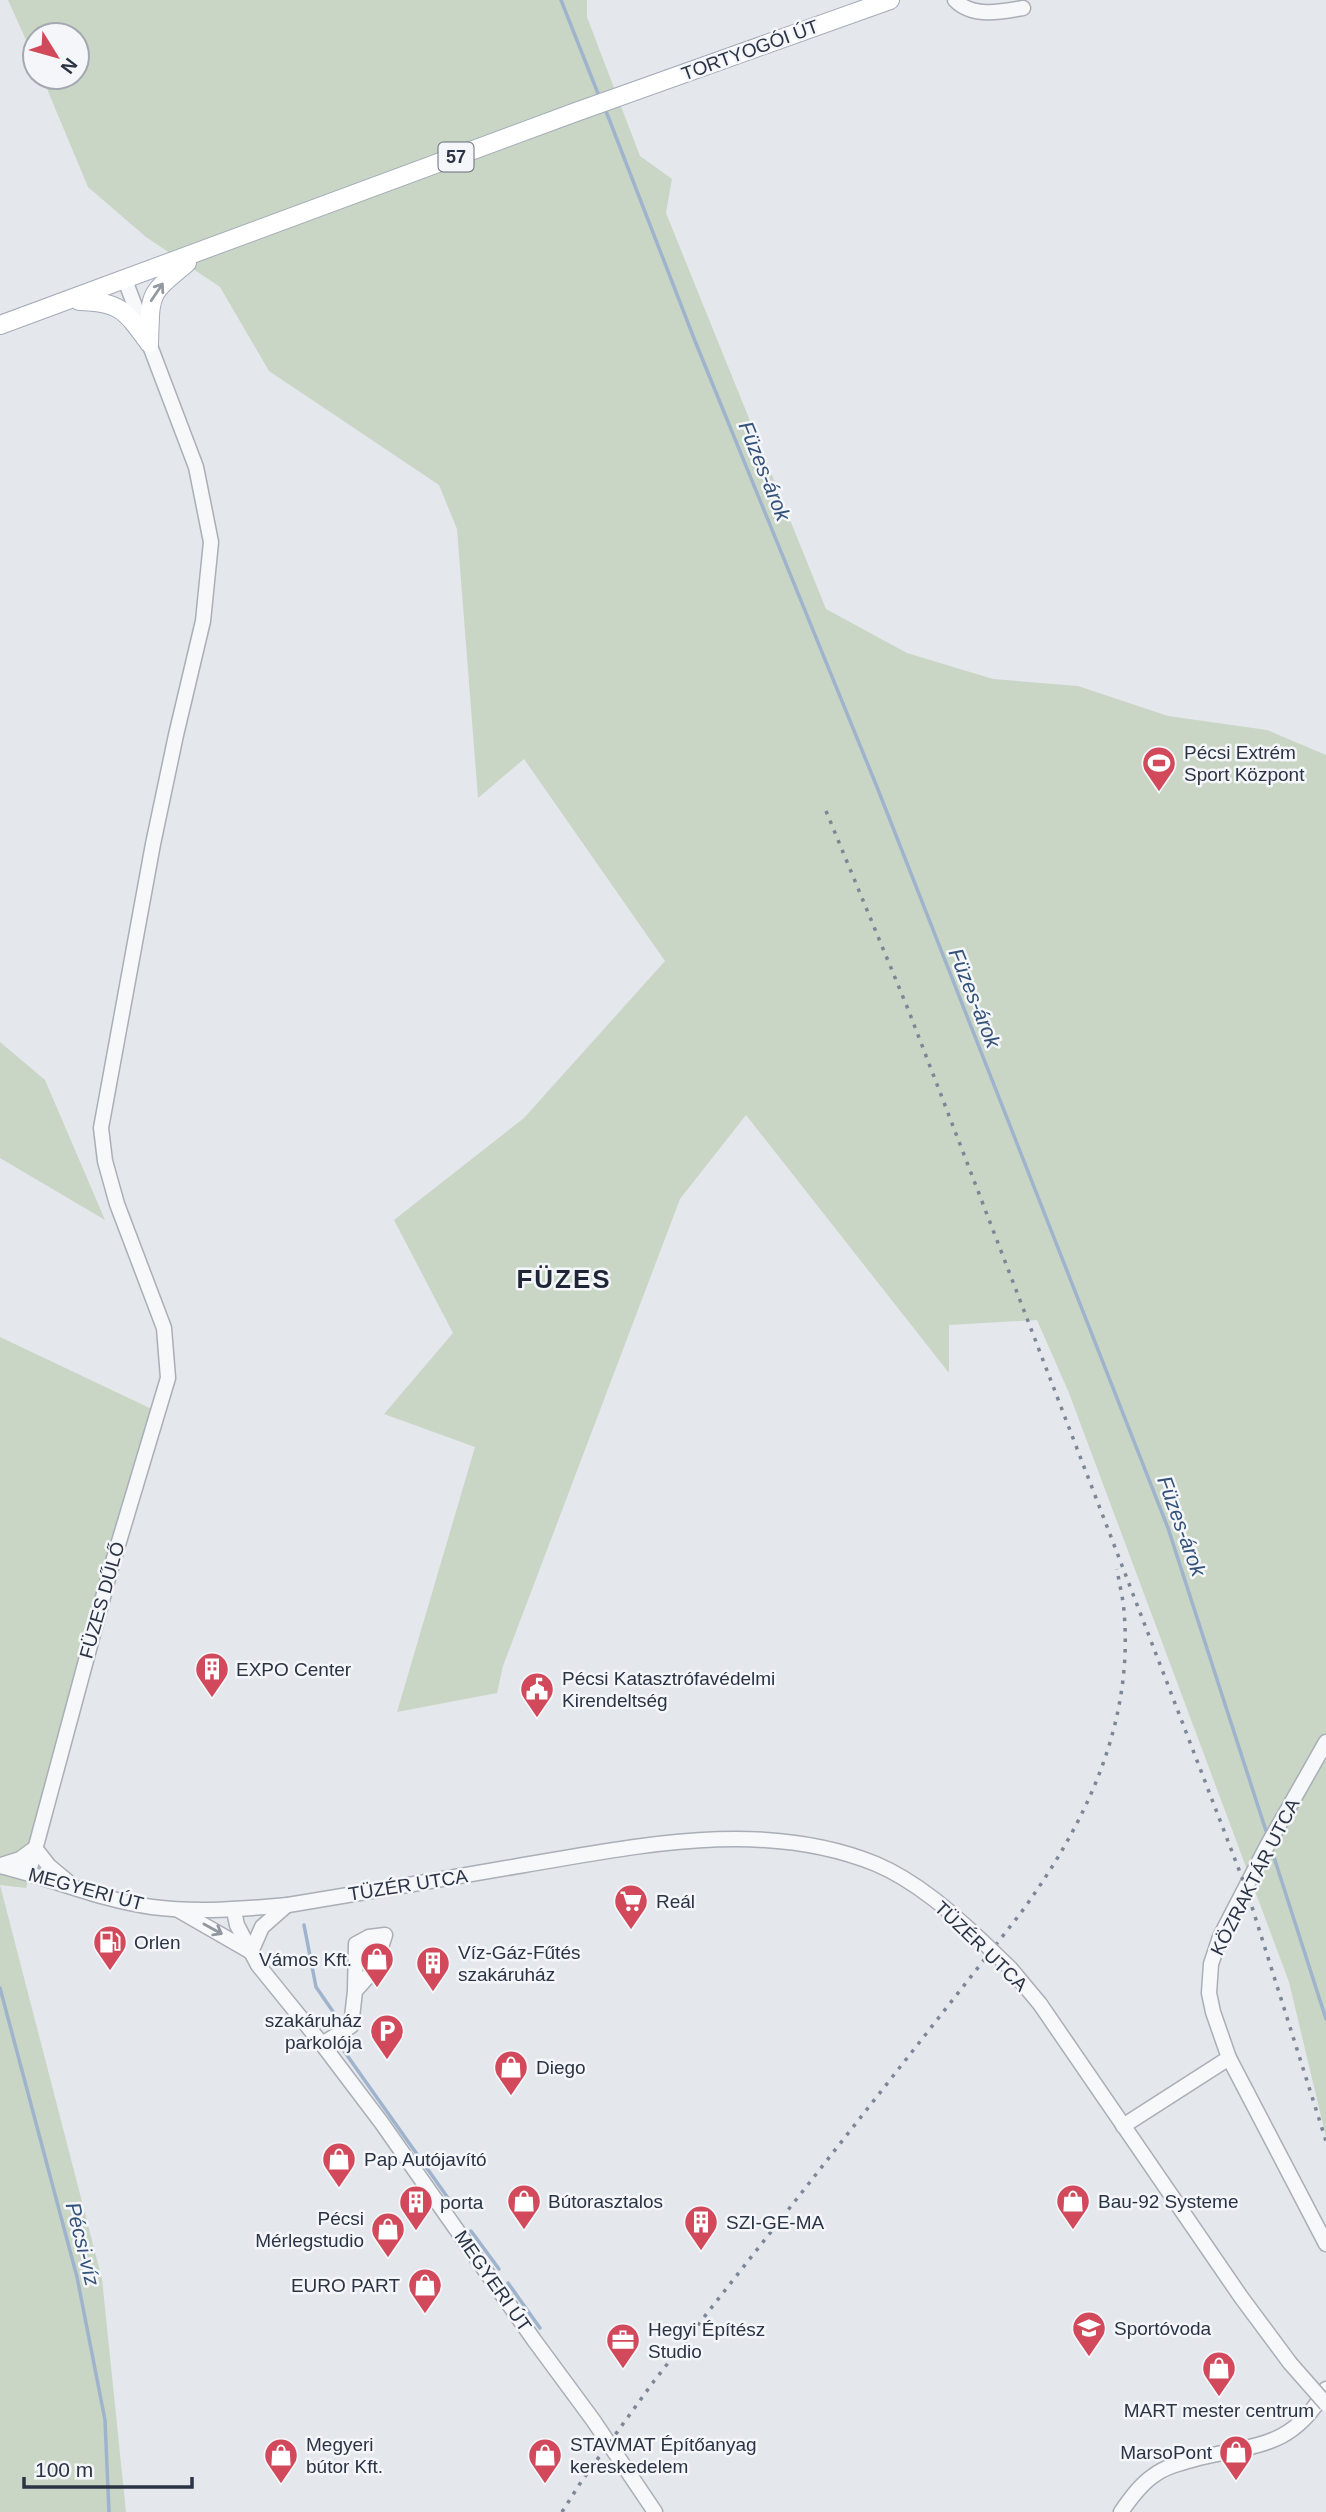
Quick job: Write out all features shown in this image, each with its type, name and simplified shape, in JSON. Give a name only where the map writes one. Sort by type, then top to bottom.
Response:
[{"type":"main road","name":"TORTYOGÓI ÚT","points":[[194,255],[590,107],[890,0]]},
{"type":"main road","name":"57","points":[[0,325],[194,255]]},
{"type":"main road","points":[[149,343],[150,303],[155,290],[194,255]]},
{"type":"main road","points":[[68,300],[106,302],[119,307],[149,343]]},
{"type":"street","points":[[956,0],[971,11],[999,12],[1023,8]]},
{"type":"street","name":"FÜZES DŰLŐ","points":[[29,1872],[109,1575],[168,1378],[164,1328],[117,1203],[105,1161],[101,1128],[153,844],[203,621],[211,542],[195,467],[125,280]]},
{"type":"street","name":"KÖZRAKTÁR UTCA","points":[[1326,1742],[1267,1846],[1220,1937],[1211,1964],[1209,1993],[1229,2058],[1326,2244]]},
{"type":"street","name":"TÜZÉR UTCA","points":[[234,1911],[288,1905],[657,1843],[722,1839],[807,1844],[876,1864],[927,1893],[1010,1968],[1040,2004],[1241,2297],[1290,2363],[1326,2404]]},
{"type":"street","points":[[0,1865],[20,1859],[35,1848],[49,1866],[78,1888]]},
{"type":"street","name":"MEGYERI ÚT","points":[[0,1865],[99,1895],[152,1907],[234,1911],[237,1925],[268,1977],[322,2044],[439,2203],[655,2512]]},
{"type":"street","points":[[251,1952],[262,1927],[288,1905]]},
{"type":"street","name":"MEGYERI ÚT","points":[[173,1908],[251,1952]]},
{"type":"street","points":[[322,2044],[351,2026],[355,1991]]},
{"type":"street","points":[[1123,2126],[1229,2058]]},
{"type":"street","points":[[1121,2512],[1133,2495],[1154,2475],[1180,2463],[1262,2446],[1287,2434],[1316,2406],[1326,2389]]},
{"type":"green space","points":[[8,0],[587,0],[587,17],[640,156],[672,179],[666,213],[826,609],[907,653],[993,679],[1078,686],[1168,716],[1267,730],[1326,755],[1326,2137],[1289,1982],[1069,1393],[1037,1320],[949,1325],[949,1373],[746,1115],[680,1199],[503,1666],[497,1693],[397,1712],[475,1447],[384,1414],[453,1333],[394,1220],[524,1118],[665,961],[524,759],[478,798],[457,529],[439,485],[269,371],[220,287],[146,237],[88,187],[48,91],[91,91],[91,21],[21,21],[21,29]]},
{"type":"green space","points":[[0,1042],[45,1080],[105,1220],[0,1158]]},
{"type":"green space","points":[[0,1337],[158,1412],[26,1888],[0,1885]]},
{"type":"green space","points":[[0,1885],[102,2279],[126,2512],[0,2512]]},
{"type":"waterway","name":"Füzes-árok","points":[[561,0],[599,96]]},
{"type":"waterway","name":"Füzes-árok","points":[[604,106],[695,341],[877,787],[1168,1528],[1268,1837]]},
{"type":"waterway","name":"Füzes-árok","points":[[1271,1848],[1326,2019]]},
{"type":"waterway","points":[[304,1925],[316,1987],[334,2013]]},
{"type":"waterway","name":"Pécsi-víz","points":[[0,1988],[77,2277],[105,2420],[109,2512]]},
{"type":"waterway","points":[[339,2044],[448,2198]]},
{"type":"waterway","points":[[471,2231],[499,2269]]},
{"type":"waterway","points":[[508,2283],[540,2328]]},
{"type":"railway","points":[[826,811],[908,1009],[1246,1888],[1326,2141]]},
{"type":"railway","points":[[562,2512],[654,2381],[1020,1914],[1065,1845],[1100,1772],[1113,1733],[1121,1694],[1125,1653],[1124,1611],[1117,1569]]},
{"type":"place","name":"Pécsi Extrém Sport Központ","points":[[1159,793]]},
{"type":"place","name":"EXPO Center","points":[[212,1699]]},
{"type":"place","name":"Pécsi Katasztrófavédelmi Kirendeltség","points":[[537,1719]]},
{"type":"place","name":"Reál","points":[[631,1931]]},
{"type":"place","name":"Orlen","points":[[110,1972]]},
{"type":"place","name":"Vámos Kft.","points":[[377,1989]]},
{"type":"place","name":"Víz-Gáz-Fűtés szakáruház","points":[[433,1993]]},
{"type":"place","name":"szakáruház parkolója","points":[[387,2061]]},
{"type":"place","name":"Diego","points":[[511,2097]]},
{"type":"place","name":"Pap Autójavító","points":[[339,2189]]},
{"type":"place","name":"Bútorasztalos","points":[[524,2231]]},
{"type":"place","name":"Bau-92 Systeme","points":[[1073,2231]]},
{"type":"place","name":"porta","points":[[416,2232]]},
{"type":"place","name":"SZI-GE-MA","points":[[701,2252]]},
{"type":"place","name":"Pécsi Mérlegstudio","points":[[388,2259]]},
{"type":"place","name":"EURO PART","points":[[425,2315]]},
{"type":"place","name":"Sportóvoda","points":[[1089,2358]]},
{"type":"place","name":"Hegyi Építész Studio","points":[[623,2370]]},
{"type":"place","name":"MART mester centrum","points":[[1219,2398]]},
{"type":"place","name":"MarsoPont","points":[[1236,2482]]},
{"type":"place","name":"Megyeri bútor Kft.","points":[[281,2485]]},
{"type":"place","name":"STAVMAT Építőanyag kereskedelem","points":[[545,2485]]},
{"type":"district","name":"FÜZES","points":[[564,1279]]}]
